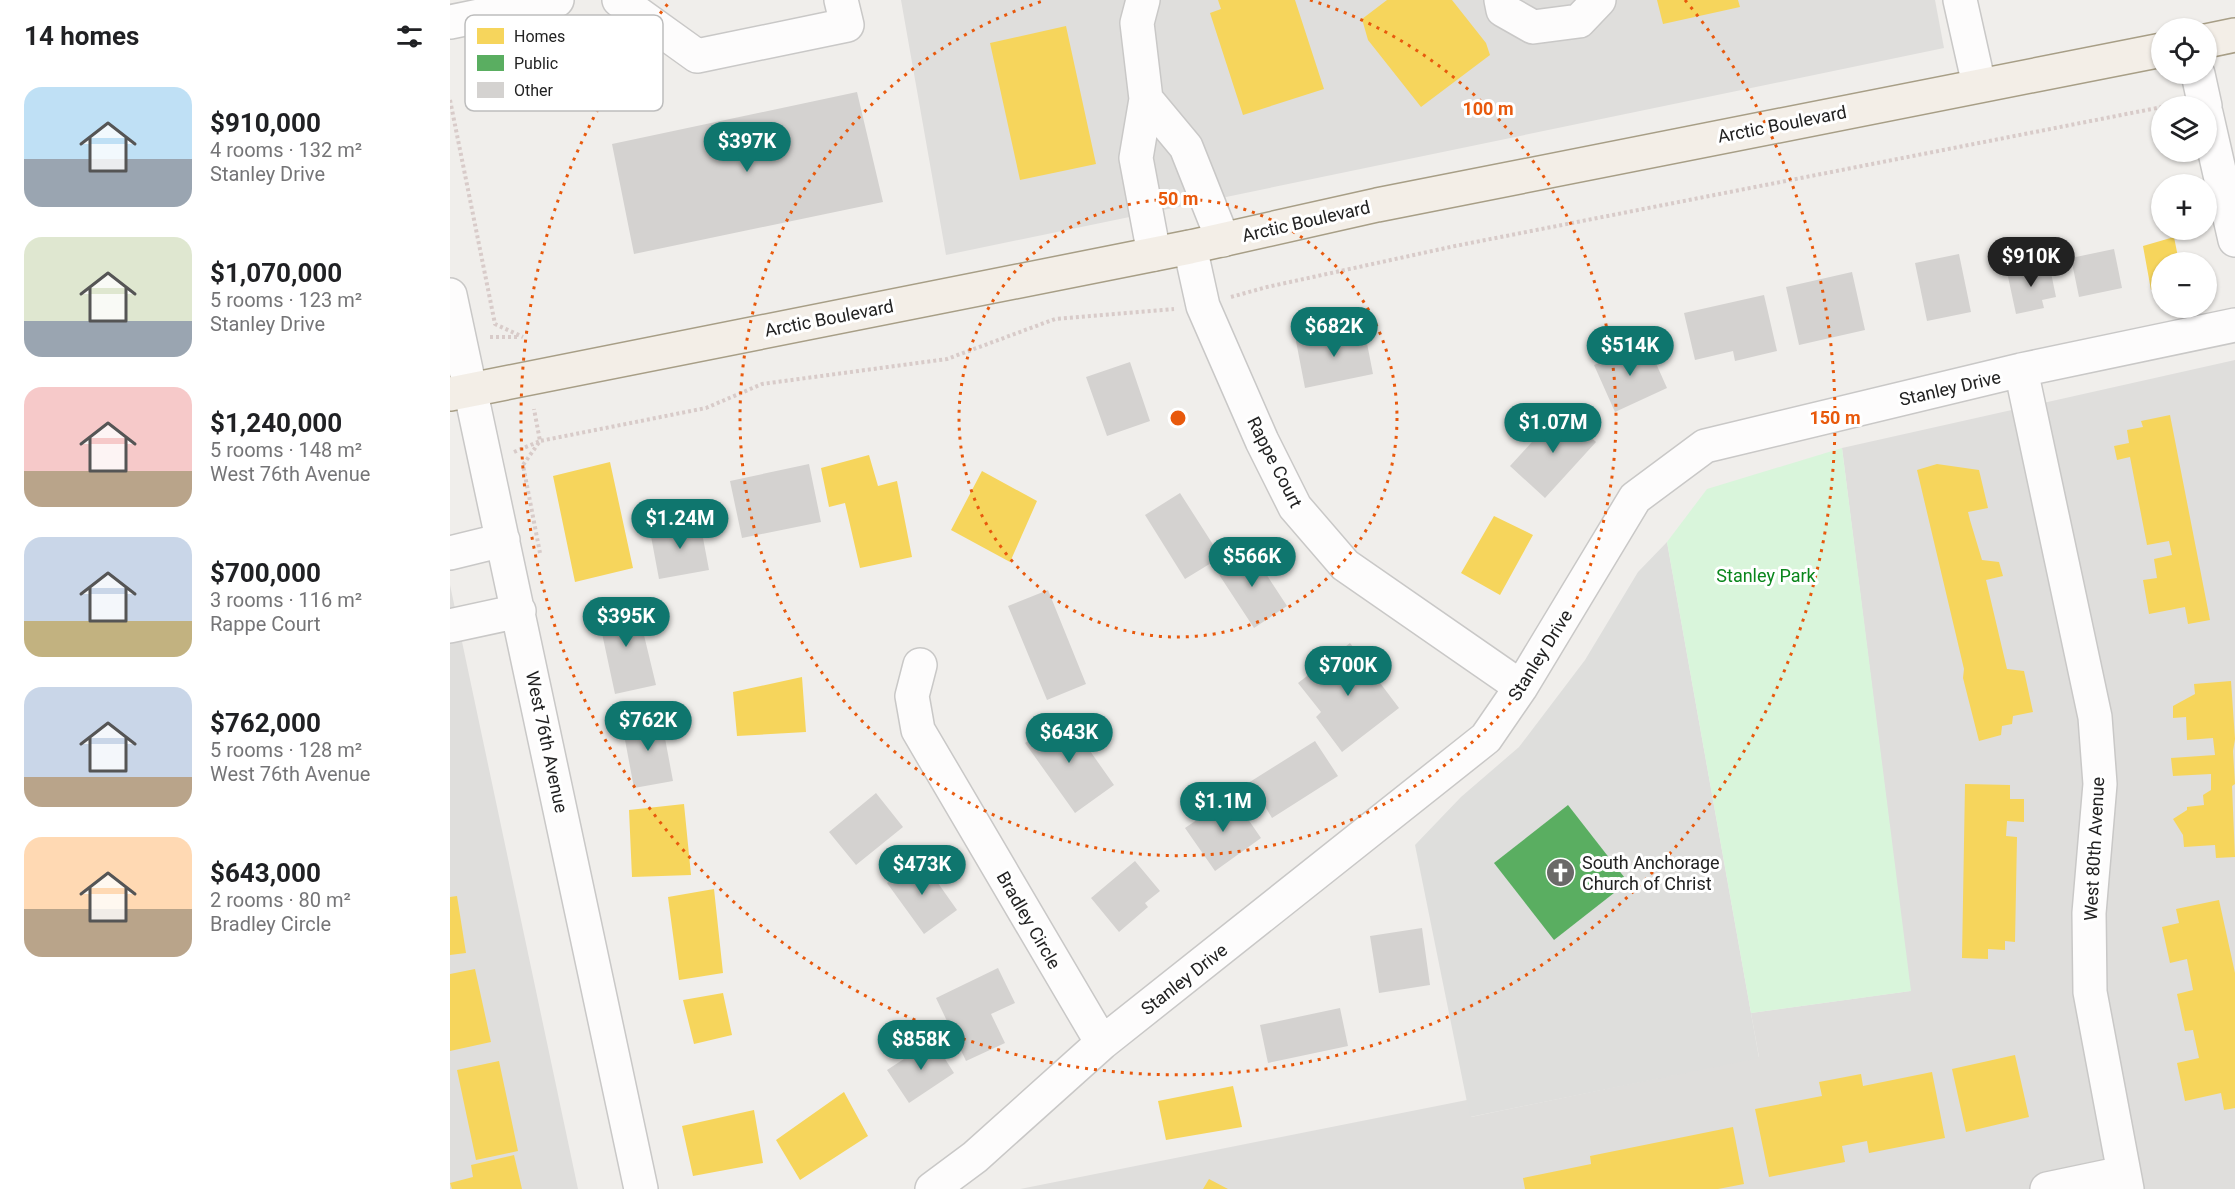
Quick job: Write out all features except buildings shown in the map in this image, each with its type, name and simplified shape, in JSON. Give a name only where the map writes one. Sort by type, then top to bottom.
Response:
[{"type":"main road","points":[[2217,38],[2235,34]]},
{"type":"main road","name":"Arctic Boulevard","points":[[460,392],[1190,248],[1389,203],[2151,52]]},
{"type":"street","points":[[484,15],[557,0]]},
{"type":"street","points":[[619,0],[640,15]]},
{"type":"street","points":[[663,32],[697,56],[847,25],[841,0]]},
{"type":"street","points":[[1143,0],[1137,23],[1146,99],[1136,158],[1154,254]]},
{"type":"street","points":[[1501,0],[1503,10],[1533,27],[1579,21],[1599,0]]},
{"type":"street","points":[[1960,0],[1979,85]]},
{"type":"street","points":[[450,22],[465,19]]},
{"type":"street","points":[[1146,99],[1186,147],[1223,240]]},
{"type":"street","points":[[2217,161],[2235,240]]},
{"type":"street","name":"Rappe Court","points":[[1190,248],[1203,306],[1262,441],[1295,507],[1345,565],[1521,687]]},
{"type":"street","name":"West 76th Avenue","points":[[450,295],[460,392],[487,463],[640,1189]]},
{"type":"street","name":"Stanley Drive","points":[[932,1189],[975,1157],[1102,1043],[1486,738],[1521,687],[1635,498],[1705,446],[2021,370],[2235,325]]},
{"type":"street","name":"West 80th Avenue","points":[[2021,370],[2095,717],[2100,783],[2089,913],[2090,992],[2125,1181]]},
{"type":"street","points":[[450,553],[503,540]]},
{"type":"street","points":[[450,626],[519,611]]},
{"type":"street","name":"Bradley Circle","points":[[920,665],[912,696],[918,730],[1102,1043]]},
{"type":"street","points":[[2047,1189],[2125,1181]]},
{"type":"path","points":[[450,100],[495,324],[522,337],[540,441]]},
{"type":"path","points":[[487,463],[540,441],[706,408],[762,384],[947,359],[1055,319],[1203,306],[1267,287],[1455,246],[2151,109]]},
{"type":"shaded area","points":[[901,0],[1935,0],[1944,48],[946,255]]},
{"type":"shaded area","points":[[2235,360],[2235,1189],[1020,1189],[1467,1100],[1471,1117],[1759,1057],[1751,1013],[1910,991],[1842,448]]},
{"type":"shaded area","points":[[1667,542],[1759,1058],[1470,1117],[1415,845],[1461,797],[1519,747],[1585,660],[1638,572]]},
{"type":"shaded area","points":[[450,585],[578,1189],[450,1189]]},
{"type":"green space","name":"Stanley Park","points":[[1842,448],[1911,991],[1751,1013],[1667,542],[1707,489]]},
{"type":"place","name":"South Anchorage Church of Christ","points":[[1561,872]]}]
